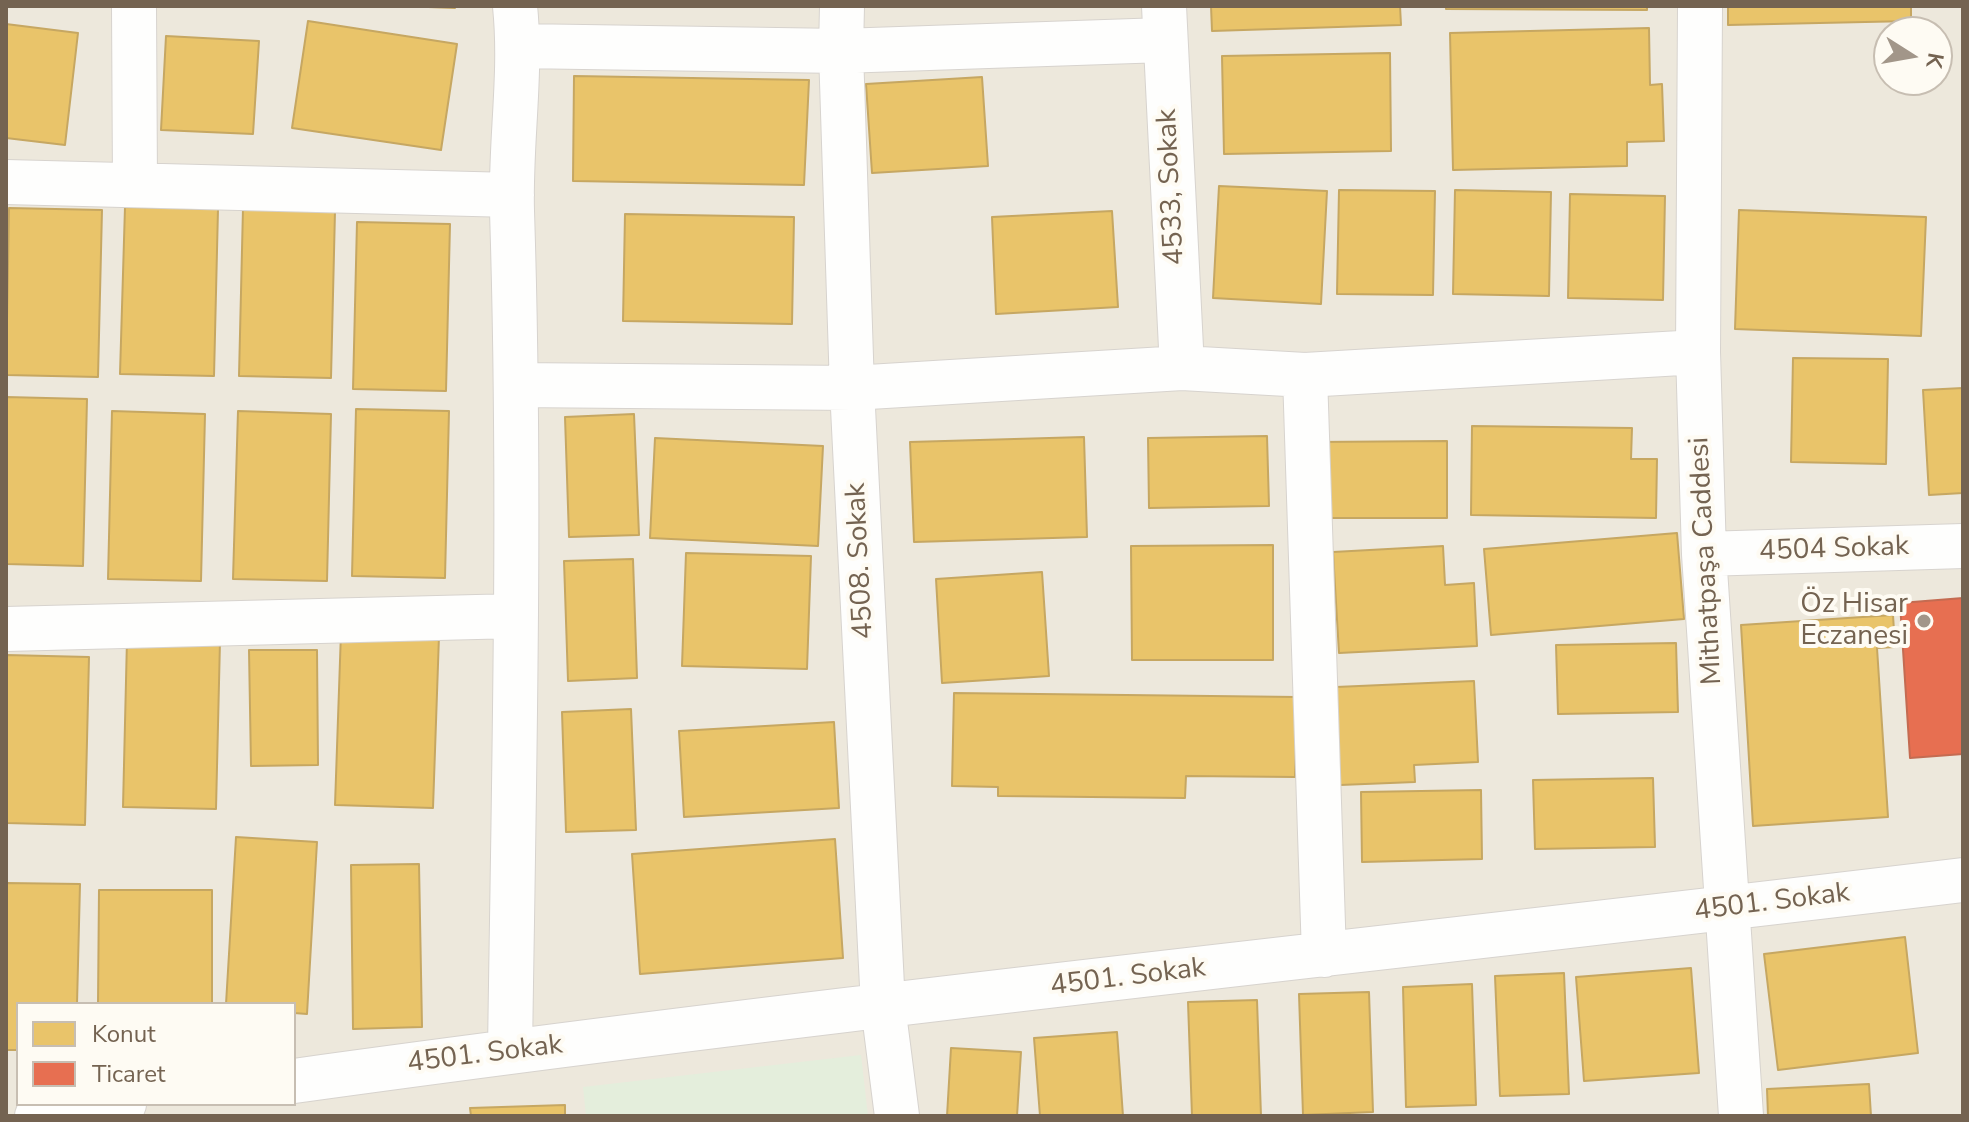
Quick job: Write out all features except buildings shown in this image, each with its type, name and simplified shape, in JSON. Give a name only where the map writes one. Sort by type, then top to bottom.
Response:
[{"type":"street","points":[[134,6],[135,185]]},
{"type":"street","name":"4508. Sokak","points":[[842,6],[852,388],[883,1006],[897,1116]]},
{"type":"street","name":"Mithatpaşa Caddesi","points":[[1700,6],[1698,352],[1704,554],[1741,1116]]},
{"type":"street","points":[[510,1051],[517,385],[512,195],[517,26],[841,51],[1164,23]]},
{"type":"street","name":"4533, Sokak","points":[[1164,23],[1182,368]]},
{"type":"street","points":[[6,182],[512,195]]},
{"type":"street","points":[[517,385],[852,388],[1182,368],[1305,375],[1698,352]]},
{"type":"street","points":[[1305,375],[1324,955]]},
{"type":"street","name":"4504 Sokak","points":[[1704,554],[1963,546]]},
{"type":"street","points":[[6,629],[516,616]]},
{"type":"street","name":"4501. Sokak","points":[[296,1081],[510,1051],[883,1006],[1963,880]]},
{"type":"street","points":[[37,1116],[110,1106]]},
{"type":"shaded area","points":[[6,6],[1963,6],[1963,1116],[6,1116]]},
{"type":"green space","points":[[861,1055],[868,1116],[586,1116],[583,1087]]},
{"type":"place","name":"Öz Hisar Eczanesi","points":[[1924,621]]}]
